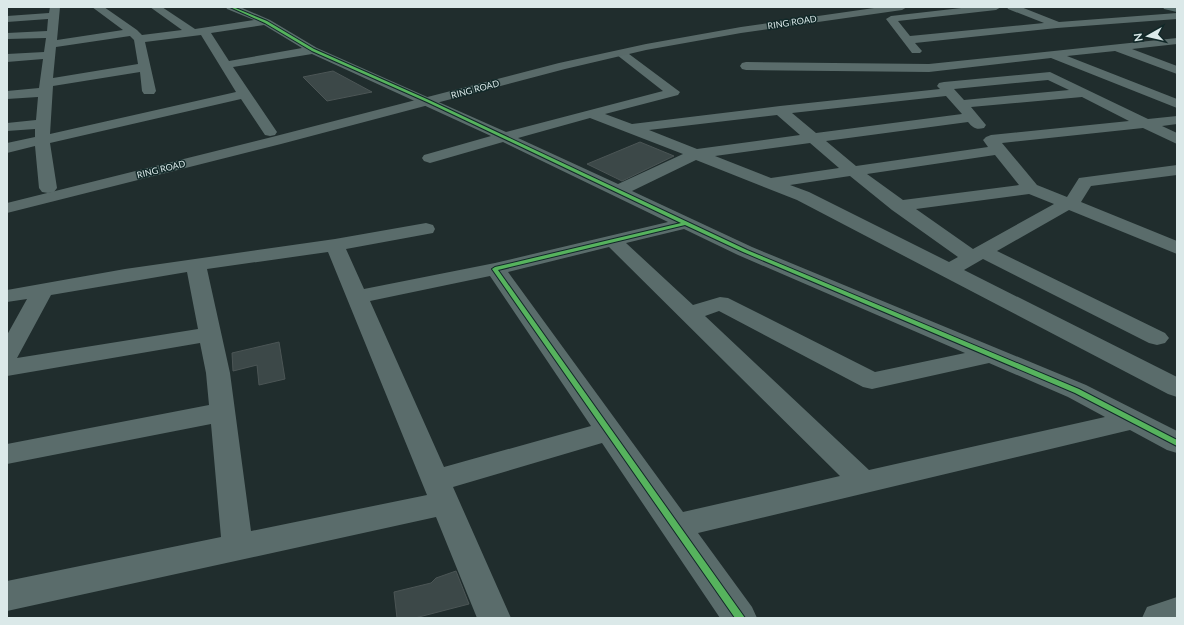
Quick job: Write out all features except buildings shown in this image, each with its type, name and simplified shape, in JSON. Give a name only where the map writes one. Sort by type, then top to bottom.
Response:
[{"type":"highway","name":"RING ROAD","points":[[7,208],[421,98],[538,64],[752,23],[864,7]]},
{"type":"highway","name":"RING ROAD","points":[[7,198],[270,132],[621,53],[742,30],[902,7]]},
{"type":"main road","points":[[1168,7],[1177,9]]},
{"type":"street","points":[[97,7],[136,36],[145,67],[149,91]]},
{"type":"street","points":[[154,7],[198,32],[226,65],[270,132]]},
{"type":"street","points":[[231,7],[266,22],[313,50],[421,98],[745,251],[1077,391],[1177,443]]},
{"type":"street","points":[[996,7],[958,9],[891,19],[946,89],[972,117],[1031,189]]},
{"type":"street","points":[[1012,7],[1079,33]]},
{"type":"street","points":[[958,9],[1010,30]]},
{"type":"street","points":[[7,19],[55,12],[50,44],[42,141],[48,188]]},
{"type":"street","points":[[908,40],[1057,25],[1177,16]]},
{"type":"street","points":[[7,58],[50,44],[198,32],[266,22]]},
{"type":"street","points":[[7,36],[50,44]]},
{"type":"street","points":[[1094,39],[1177,70]]},
{"type":"street","points":[[746,66],[929,68],[1177,40]]},
{"type":"street","points":[[1156,43],[1177,50]]},
{"type":"street","points":[[226,65],[313,50]]},
{"type":"street","points":[[430,158],[591,113],[673,92],[621,53]]},
{"type":"street","points":[[1052,54],[1177,104]]},
{"type":"street","points":[[7,95],[145,67]]},
{"type":"street","points":[[631,129],[1050,76],[1177,139]]},
{"type":"street","points":[[1152,94],[1177,91]]},
{"type":"street","points":[[960,104],[1083,93]]},
{"type":"street","points":[[7,148],[244,94]]},
{"type":"street","points":[[649,98],[693,121]]},
{"type":"street","points":[[780,110],[811,138],[898,206],[977,254],[1157,338]]},
{"type":"street","points":[[591,113],[803,196],[1177,388]]},
{"type":"street","points":[[618,191],[696,154],[972,117]]},
{"type":"street","points":[[770,183],[995,145],[1144,123],[1177,120]]},
{"type":"street","points":[[7,126],[43,124]]},
{"type":"street","points":[[949,270],[1074,200],[1086,182],[1177,170]]},
{"type":"street","points":[[898,206],[1031,189],[1177,248]]},
{"type":"street","points":[[358,297],[495,269],[686,223]]},
{"type":"street","points":[[7,296],[196,265],[335,245],[426,229]]},
{"type":"street","points":[[613,241],[864,482]]},
{"type":"street","points":[[335,245],[494,618]]},
{"type":"street","points":[[196,265],[218,373],[238,547]]},
{"type":"street","points":[[495,269],[675,526],[737,618]]},
{"type":"street","points":[[7,356],[43,289]]},
{"type":"street","points":[[689,314],[720,303],[872,381],[992,355]]},
{"type":"street","points":[[7,368],[210,334]]},
{"type":"street","points":[[7,454],[223,412]]},
{"type":"street","points":[[675,526],[1132,420]]},
{"type":"street","points":[[7,596],[238,547],[440,492],[609,431]]},
{"type":"street","points":[[1159,618],[1177,613]]},
{"type":"cycle path","points":[[231,7],[266,22],[313,50],[428,101],[745,251],[1077,391],[1177,443]]},
{"type":"cycle path","points":[[686,223],[495,269],[740,618]]}]
